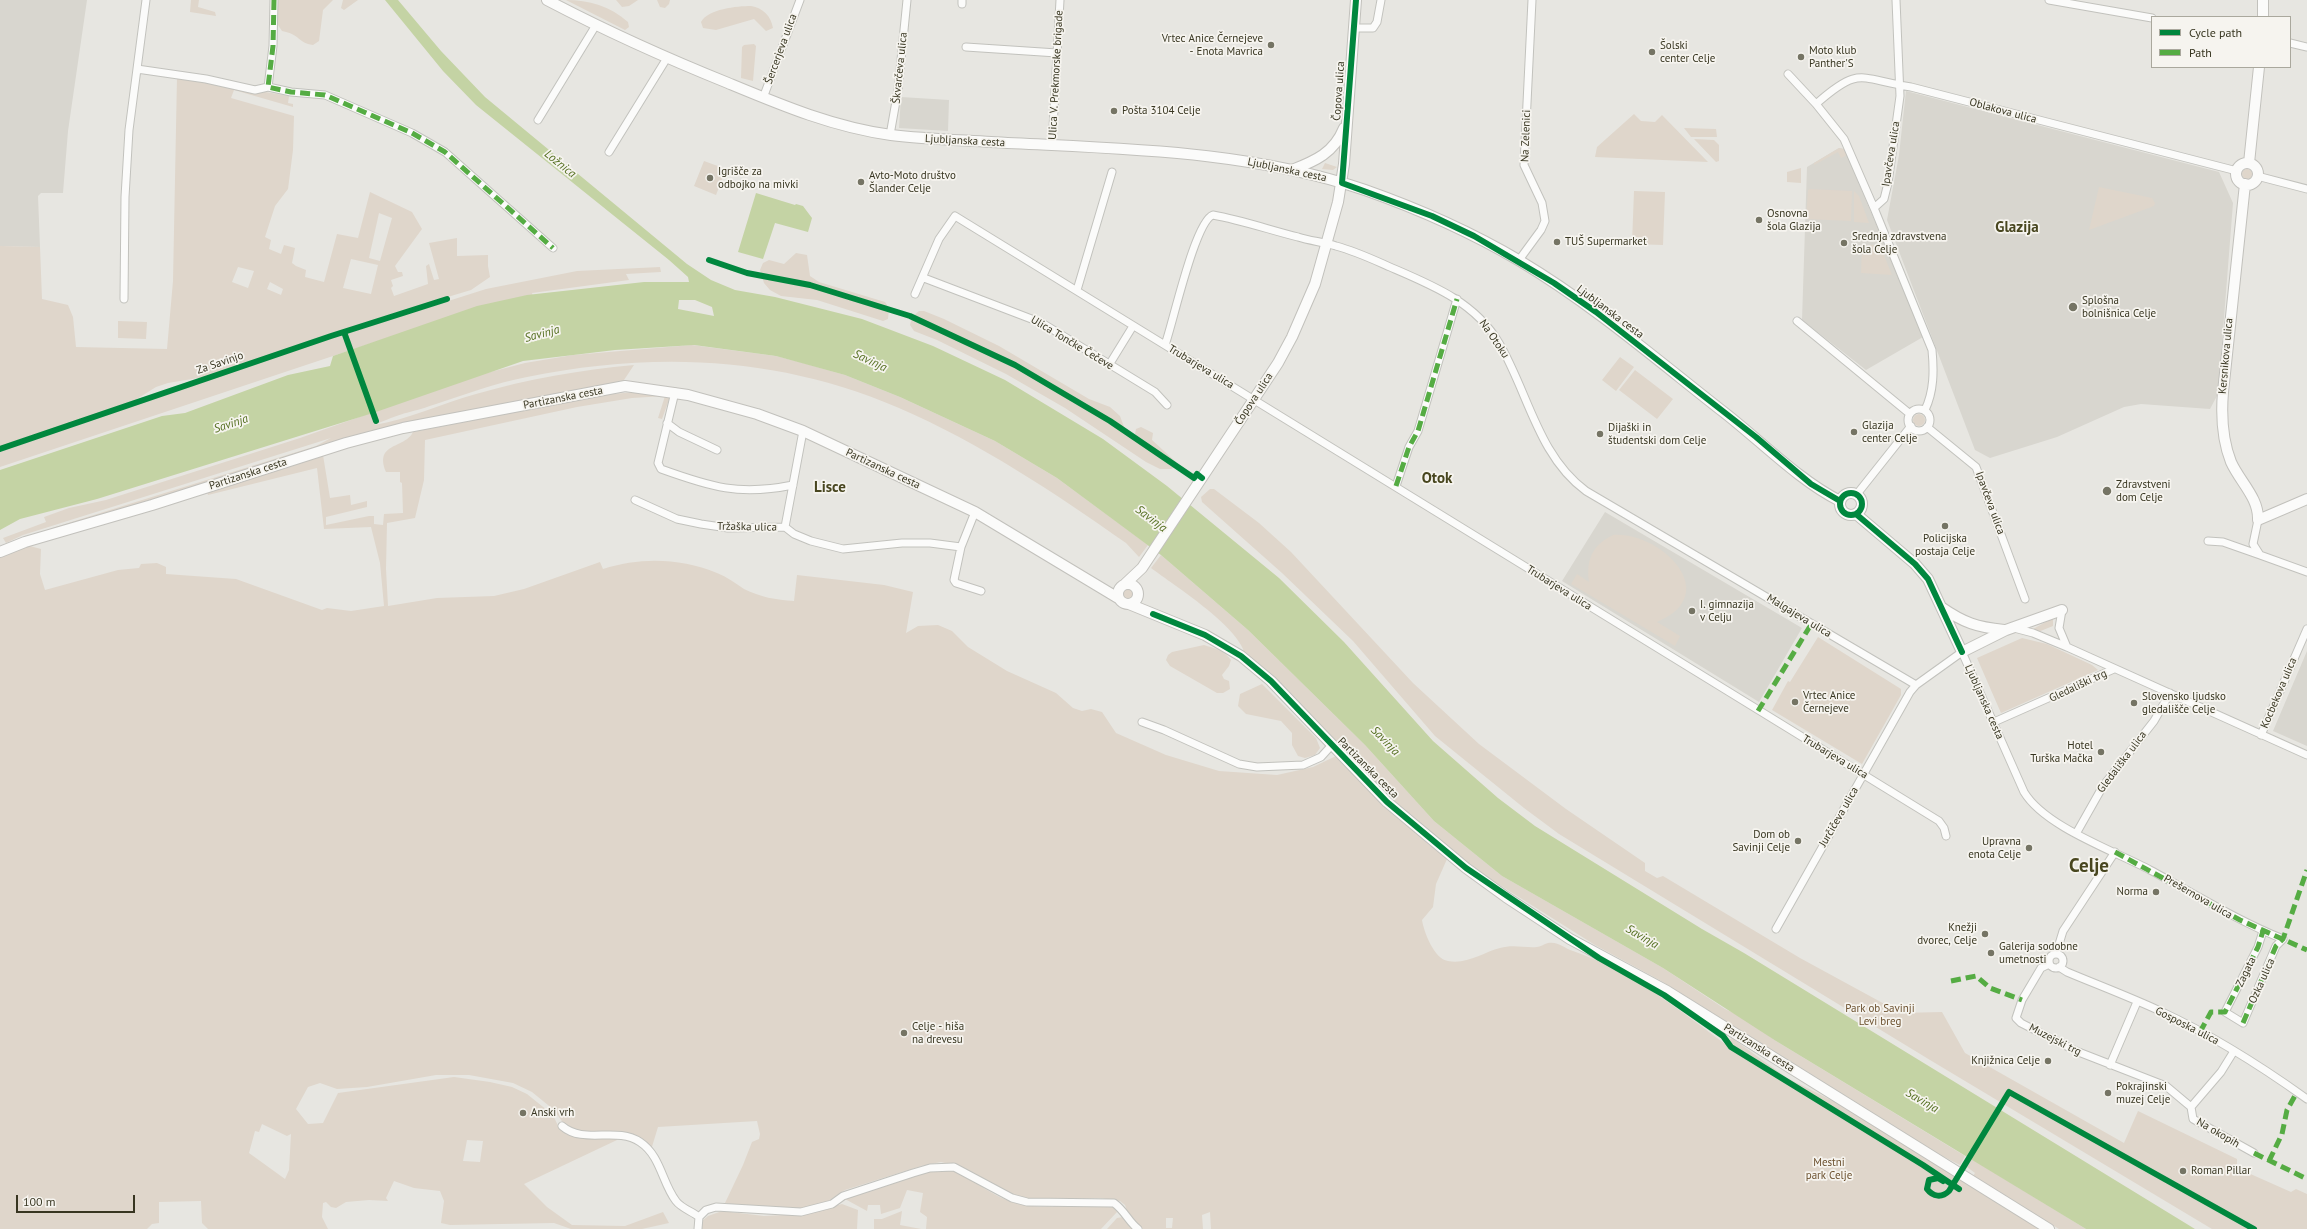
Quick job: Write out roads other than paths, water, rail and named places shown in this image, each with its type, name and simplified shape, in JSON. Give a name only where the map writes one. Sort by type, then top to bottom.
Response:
[{"type":"street","points":[[124,299],[125,190],[129,130],[146,0]]},
{"type":"street","points":[[268,87],[273,46],[274,0]]},
{"type":"street","name":"Ljubljanska cesta","points":[[546,0],[667,58],[763,98],[823,120],[890,135],[1184,154],[1238,160],[1292,170],[1342,183],[1432,216],[1519,260],[1596,312],[1756,437],[1811,484],[1840,501],[1840,508],[1844,512],[1849,515],[1856,514],[1921,572],[1941,607],[2028,798],[2043,814],[2115,852]]},
{"type":"street","name":"Šercerjeva ulica","points":[[763,98],[800,0]]},
{"type":"street","name":"Škvarčeva ulica","points":[[890,135],[898,90],[907,0]]},
{"type":"street","name":"Čopova ulica","points":[[1121,590],[1144,565],[1278,363],[1298,324],[1332,245],[1342,183],[1356,0]]},
{"type":"street","points":[[1354,28],[1373,28],[1377,22],[1381,0]]},
{"type":"street","name":"Na Zelenici","points":[[1519,260],[1541,230],[1544,221],[1542,203],[1524,164],[1532,0]]},
{"type":"street","name":"Ipavčeva ulica","points":[[1816,104],[1844,139],[1874,208],[1884,199],[1888,183],[1901,85],[1896,0]]},
{"type":"street","points":[[2049,0],[2151,18]]},
{"type":"street","points":[[2263,0],[2263,16]]},
{"type":"street","name":"Ulica V. Prekmorske brigade","points":[[1052,146],[1058,1]]},
{"type":"street","points":[[538,120],[596,25]]},
{"type":"street","points":[[2291,43],[2307,47]]},
{"type":"street","points":[[966,47],[1057,53]]},
{"type":"street","points":[[610,152],[667,58]]},
{"type":"street","points":[[2249,164],[2259,68]]},
{"type":"street","points":[[137,69],[206,79],[256,90],[268,87],[292,92],[325,95],[412,133],[445,152],[552,248]]},
{"type":"street","points":[[1788,74],[1816,104]]},
{"type":"street","name":"Oblakova ulica","points":[[1816,104],[1838,85],[1857,77],[1901,85],[2237,171]]},
{"type":"street","points":[[1292,170],[1322,158],[1340,137],[1347,121]]},
{"type":"street","points":[[2243,164],[2249,164],[2255,167],[2257,176],[2254,182],[2245,184],[2238,179],[2237,171],[2243,164]]},
{"type":"street","points":[[1077,290],[1112,172]]},
{"type":"street","points":[[2257,176],[2307,189]]},
{"type":"street","name":"Kersnikova ulica","points":[[2245,184],[2229,321],[2221,417],[2224,438],[2232,463],[2255,502],[2258,512],[2258,520]]},
{"type":"street","points":[[1874,208],[1932,350],[1934,371],[1932,389],[1925,410]]},
{"type":"street","name":"Trubarjeva ulica","points":[[915,294],[924,278],[939,239],[955,216],[1396,486],[1759,712],[1939,821],[1944,828],[1946,836]]},
{"type":"street","name":"Trubarjeva ulica","points":[[1165,345],[1192,253],[1208,216],[1218,216],[1332,245]]},
{"type":"street","name":"Na Otoku","points":[[1332,245],[1436,287],[1458,299],[1484,321],[1499,342],[1551,453],[1571,480]]},
{"type":"street","name":"Ulica Tončke Čečeve","points":[[924,278],[1034,319],[1155,392],[1167,405]]},
{"type":"street","points":[[1396,486],[1410,447],[1418,431],[1458,299]]},
{"type":"street","points":[[1797,321],[1910,414]]},
{"type":"street","points":[[1109,365],[1134,326]]},
{"type":"street","name":"Partizanska cesta","points":[[0,552],[25,542],[152,505],[338,445],[403,428],[625,386],[675,392],[757,414],[803,431],[975,512],[1101,587],[1121,590]]},
{"type":"street","points":[[675,392],[658,463],[661,469],[723,489],[768,490],[793,485]]},
{"type":"street","points":[[1918,409],[1925,410],[1930,418],[1927,428],[1920,430],[1911,426],[1909,420],[1910,414],[1918,409]]},
{"type":"street","points":[[667,423],[680,432],[717,450]]},
{"type":"street","points":[[1857,494],[1911,426]]},
{"type":"street","name":"Ipavčeva ulica","points":[[1927,428],[1976,467],[2025,599]]},
{"type":"street","points":[[785,527],[803,431]]},
{"type":"street","name":"Malgajeva ulica","points":[[1571,480],[1916,685]]},
{"type":"street","points":[[1840,501],[1846,493],[1857,494]]},
{"type":"street","points":[[1856,514],[1860,510],[1862,504],[1857,494]]},
{"type":"street","points":[[2260,555],[2253,544],[2258,520],[2307,499]]},
{"type":"street","name":"Tržaška ulica","points":[[635,500],[677,519],[728,528],[785,527],[794,534],[812,541],[843,549],[902,543],[930,543],[961,547]]},
{"type":"street","points":[[975,512],[961,547],[954,580],[956,583],[981,591]]},
{"type":"street","points":[[2208,541],[2223,542],[2307,572]]},
{"type":"street","points":[[1129,604],[1135,602],[1144,565]]},
{"type":"street","points":[[1137,592],[1131,584],[1121,590],[1123,603],[1153,614]]},
{"type":"street","name":"Partizanska cesta","points":[[1137,592],[1153,614],[1205,635],[1241,656],[1271,681],[1331,746],[1386,802],[1466,868],[1506,896],[1570,939],[1667,991],[2049,1229]]},
{"type":"street","points":[[1941,607],[1968,624],[1984,628],[2009,629]]},
{"type":"street","points":[[1916,685],[1962,652],[2009,629],[2062,610],[2059,628],[2067,647]]},
{"type":"street","name":"Gledališki trg","points":[[2009,629],[2033,633],[2114,669]]},
{"type":"street","name":"Kocbekova ulica","points":[[2261,735],[2307,629]]},
{"type":"street","points":[[2114,669],[2307,755]]},
{"type":"street","name":"Gledališki trg","points":[[1994,722],[2114,669]]},
{"type":"street","name":"Jurčičeva ulica","points":[[1776,929],[1910,692],[1916,685]]},
{"type":"street","name":"Gledališka ulica","points":[[2077,832],[2103,786],[2154,722],[2170,693]]},
{"type":"street","points":[[1142,722],[1164,730],[1239,764],[1257,767],[1303,765],[1321,757],[1331,746]]},
{"type":"street","points":[[2056,954],[2062,959],[2059,967],[2056,968],[2049,964],[2049,959],[2056,954],[2063,931],[2115,852]]},
{"type":"street","name":"Prešernova ulica","points":[[2115,852],[2151,870],[2215,908],[2283,939]]},
{"type":"street","name":"Zagata","points":[[2243,1023],[2225,1012],[2258,947],[2263,931]]},
{"type":"street","name":"Ozka ulica","points":[[2243,1023],[2276,946],[2283,939]]},
{"type":"street","name":"Muzejski trg","points":[[2049,964],[2042,968],[2022,1000],[2016,1018],[2038,1033],[2110,1065],[2155,1082]]},
{"type":"street","name":"Gosposka ulica","points":[[2059,967],[2067,972],[2160,1011],[2234,1051],[2269,1072],[2307,1099]]},
{"type":"street","points":[[2110,1065],[2137,1002]]},
{"type":"street","name":"Na okopih","points":[[2191,1107],[2221,1072],[2234,1051]]},
{"type":"street","name":"Na okopih","points":[[2155,1082],[2166,1086],[2191,1107],[2193,1119],[2254,1154]]},
{"type":"street","points":[[562,1126],[569,1132],[578,1135],[630,1137],[641,1142],[658,1164],[677,1202],[699,1216]]},
{"type":"street","points":[[698,1229],[699,1216],[706,1210],[716,1207],[801,1212],[832,1204],[843,1196],[906,1175],[930,1168],[954,1167],[1012,1198],[1027,1202],[1114,1203],[1123,1209],[1130,1223],[1138,1229]]},
{"type":"water","points":[[385,0],[398,0],[441,51],[485,97],[687,264],[711,280],[735,290],[775,297],[862,319],[933,346],[1005,380],[1103,439],[1167,486],[1279,578],[1344,642],[1433,741],[1498,798],[1535,826],[2195,1229],[2086,1229],[1776,1041],[1663,968],[1502,876],[1434,821],[1365,745],[1248,630],[1161,555],[1057,478],[995,441],[900,397],[845,375],[776,356],[694,345],[615,350],[523,361],[373,413],[97,499],[20,519],[0,530],[0,470],[162,416],[185,413],[288,375],[330,366],[333,356],[477,306],[527,295],[644,282],[689,282],[688,277],[669,260],[476,105],[443,71]],"holes":[[[679,300],[695,300],[712,307],[714,316],[678,309]]]},
{"type":"water","points":[[756,193],[803,206],[812,218],[808,232],[775,223],[763,259],[738,252]]},
{"type":"place","name":"Vrtec Anice Černejeve - Enota Mavrica","points":[[1271,45]]},
{"type":"place","name":"Šolski center Celje","points":[[1652,52]]},
{"type":"place","name":"Moto klub Panther'S","points":[[1801,57]]},
{"type":"place","name":"Pošta 3104 Celje","points":[[1114,111]]},
{"type":"place","name":"Igrišče za odbojko na mivki","points":[[710,178]]},
{"type":"place","name":"Avto-Moto društvo Šlander Celje","points":[[861,182]]},
{"type":"place","name":"Osnovna šola Glazija","points":[[1759,220]]},
{"type":"place","name":"TUŠ Supermarket","points":[[1557,242]]},
{"type":"place","name":"Srednja zdravstvena šola Celje","points":[[1844,243]]},
{"type":"place","name":"Splošna bolnišnica Celje","points":[[2073,307]]},
{"type":"place","name":"Glazija center Celje","points":[[1854,432]]},
{"type":"place","name":"Dijaški in študentski dom Celje","points":[[1600,434]]},
{"type":"place","name":"Zdravstveni dom Celje","points":[[2107,491]]},
{"type":"place","name":"Policijska postaja Celje","points":[[1945,526]]},
{"type":"place","name":"I. gimnazija v Celju","points":[[1692,611]]},
{"type":"place","name":"Vrtec Anice Černejeve","points":[[1795,702]]},
{"type":"place","name":"Slovensko ljudsko gledališče Celje","points":[[2134,703]]},
{"type":"place","name":"Hotel Turška Mačka","points":[[2101,752]]},
{"type":"place","name":"Dom ob Savinji Celje","points":[[1798,841]]},
{"type":"place","name":"Upravna enota Celje","points":[[2029,848]]},
{"type":"place","name":"Norma","points":[[2156,892]]},
{"type":"place","name":"Knežji dvorec, Celje","points":[[1985,934]]},
{"type":"place","name":"Galerija sodobne umetnosti","points":[[1991,953]]},
{"type":"place","name":"Celje - hiša na drevesu","points":[[904,1033]]},
{"type":"place","name":"Knjižnica Celje","points":[[2048,1061]]},
{"type":"place","name":"Pokrajinski muzej Celje","points":[[2108,1093]]},
{"type":"place","name":"Anski vrh","points":[[523,1113]]},
{"type":"place","name":"Roman Pillar","points":[[2183,1171]]},
{"type":"district","name":"Glazija","points":[[2017,228]]},
{"type":"district","name":"Otok","points":[[1437,479]]},
{"type":"district","name":"Lisce","points":[[830,488]]},
{"type":"district","name":"Celje","points":[[2089,867]]},
{"type":"water label","name":"Ložnica","points":[[560,164]]},
{"type":"water label","name":"Savinja","points":[[542,334]]},
{"type":"water label","name":"Savinja","points":[[870,361]]},
{"type":"water label","name":"Savinja","points":[[231,424]]},
{"type":"water label","name":"Savinja","points":[[1151,519]]},
{"type":"water label","name":"Savinja","points":[[1385,741]]},
{"type":"water label","name":"Savinja","points":[[1642,937]]},
{"type":"water label","name":"Savinja","points":[[1922,1101]]},
{"type":"park label","name":"Park ob Savinji Levi breg","points":[[1880,1015]]},
{"type":"park label","name":"Mestni park Celje","points":[[1829,1169]]}]
